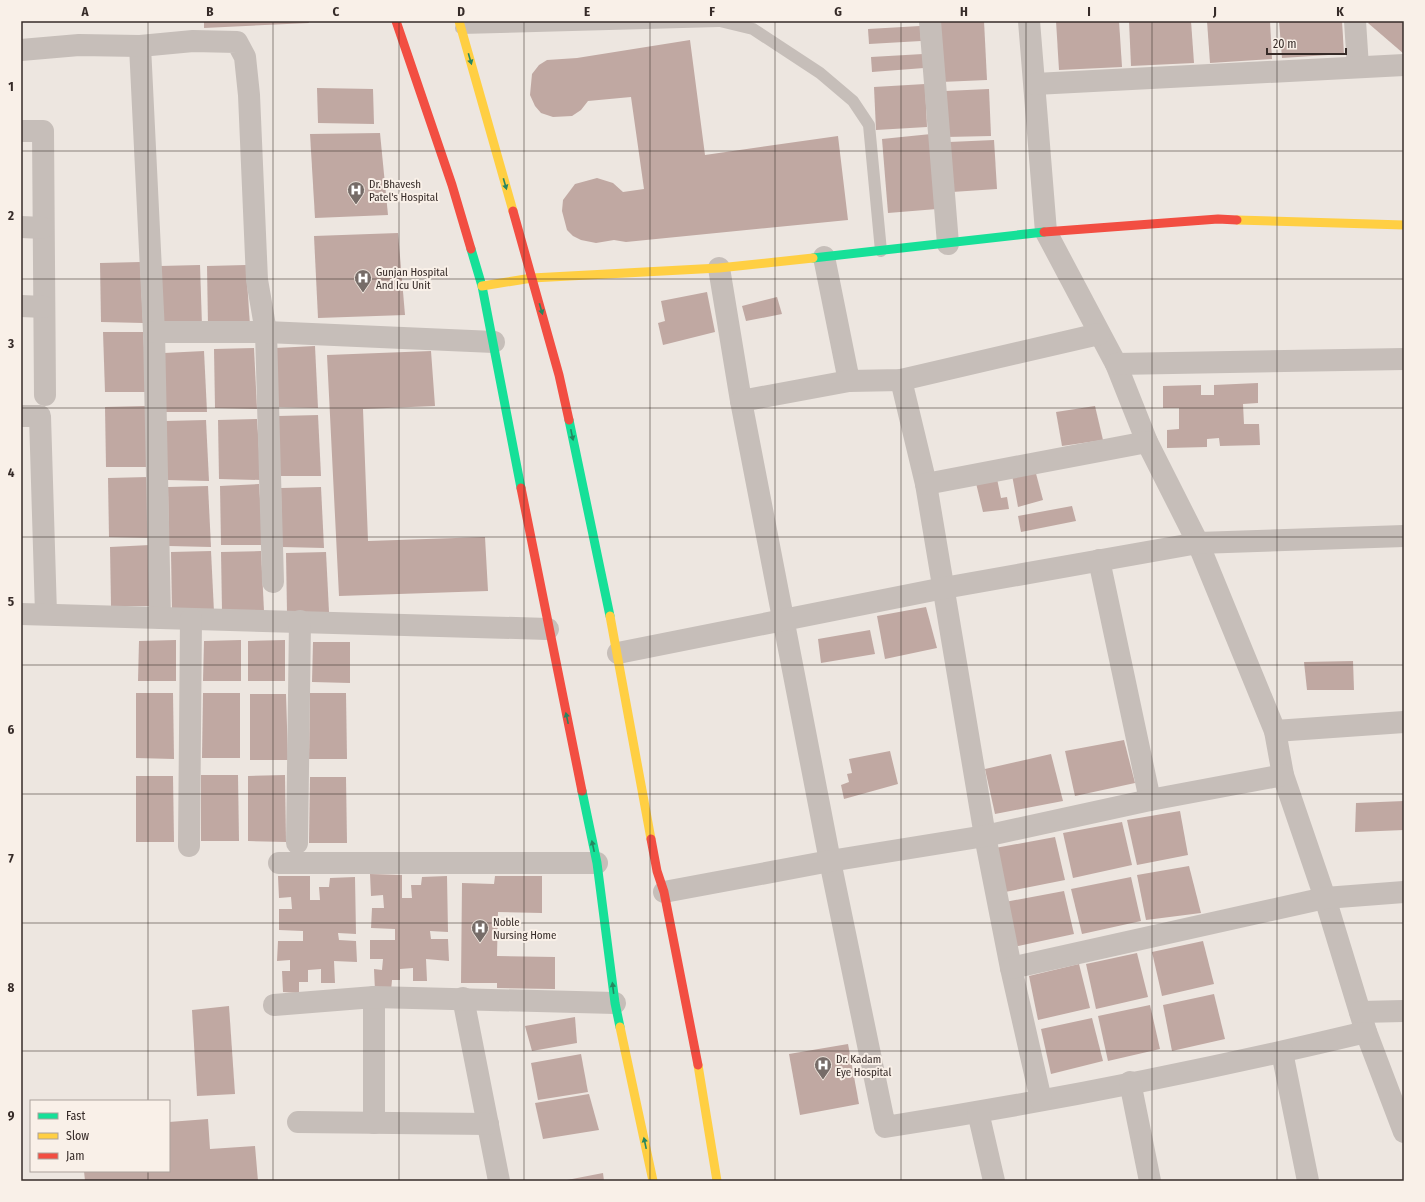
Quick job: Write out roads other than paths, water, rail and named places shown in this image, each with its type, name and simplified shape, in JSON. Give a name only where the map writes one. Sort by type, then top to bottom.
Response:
[{"type":"main road","points":[[396,21],[452,185],[482,286],[494,342],[548,629],[597,863],[615,1003],[653,1181]]},
{"type":"main road","points":[[460,24],[559,374],[618,653],[657,871],[664,892],[694,1040],[717,1181]]},
{"type":"main road","points":[[482,286],[532,278],[719,268],[948,244],[1046,232],[1218,219],[1404,225]]},
{"type":"street","points":[[930,21],[948,244]]},
{"type":"street","points":[[1029,21],[1046,232],[1116,364],[1147,442],[1198,543],[1275,731],[1283,774],[1325,898],[1363,1022],[1403,1128]]},
{"type":"street","points":[[1354,21],[1358,67]]},
{"type":"street","points":[[21,50],[79,45],[140,46],[193,41],[237,42],[245,57],[249,95],[257,280],[266,332],[273,582]]},
{"type":"street","points":[[140,46],[154,332],[160,618]]},
{"type":"street","points":[[1035,84],[1404,65]]},
{"type":"street","points":[[21,130],[43,130],[45,395]]},
{"type":"street","points":[[21,227],[44,228]]},
{"type":"street","points":[[824,257],[849,381]]},
{"type":"street","points":[[719,268],[741,401],[830,861],[885,1127],[978,1112],[1282,1052],[1363,1022],[1404,1011]]},
{"type":"street","points":[[21,306],[44,307]]},
{"type":"street","points":[[154,332],[266,332],[494,342]]},
{"type":"street","points":[[741,401],[849,381],[901,380],[1099,334]]},
{"type":"street","points":[[1116,364],[1404,359]]},
{"type":"street","points":[[901,380],[926,484],[984,836],[1011,968],[1041,1100]]},
{"type":"street","points":[[21,416],[40,416],[46,614]]},
{"type":"street","points":[[926,484],[1147,442]]},
{"type":"street","points":[[618,653],[944,588],[1198,543],[1404,536]]},
{"type":"street","points":[[1099,560],[1150,800]]},
{"type":"street","points":[[21,614],[548,629]]},
{"type":"street","points":[[189,846],[191,619]]},
{"type":"street","points":[[297,843],[300,621]]},
{"type":"street","points":[[1275,731],[1404,722]]},
{"type":"street","points":[[664,892],[830,861],[984,836],[1150,800],[1283,774]]},
{"type":"street","points":[[279,863],[597,863]]},
{"type":"street","points":[[1011,968],[1325,898],[1404,892]]},
{"type":"street","points":[[274,1005],[374,997],[463,998],[615,1003]]},
{"type":"street","points":[[374,997],[374,1123]]},
{"type":"street","points":[[463,998],[499,1181]]},
{"type":"street","points":[[1282,1052],[1308,1181]]},
{"type":"street","points":[[1130,1082],[1150,1181]]},
{"type":"street","points":[[978,1112],[994,1181]]},
{"type":"street","points":[[298,1122],[488,1124]]},
{"type":"lane","points":[[460,24],[719,21],[753,29],[820,73],[853,101],[869,125],[881,251]]},
{"type":"place","name":"Dr. Bhavesh Patel's Hospital","points":[[356,205]]},
{"type":"place","name":"Gunjan Hospital And Icu Unit","points":[[363,293]]},
{"type":"place","name":"Noble Nursing Home","points":[[480,943]]},
{"type":"place","name":"Dr. Kadam Eye Hospital","points":[[823,1080]]}]
